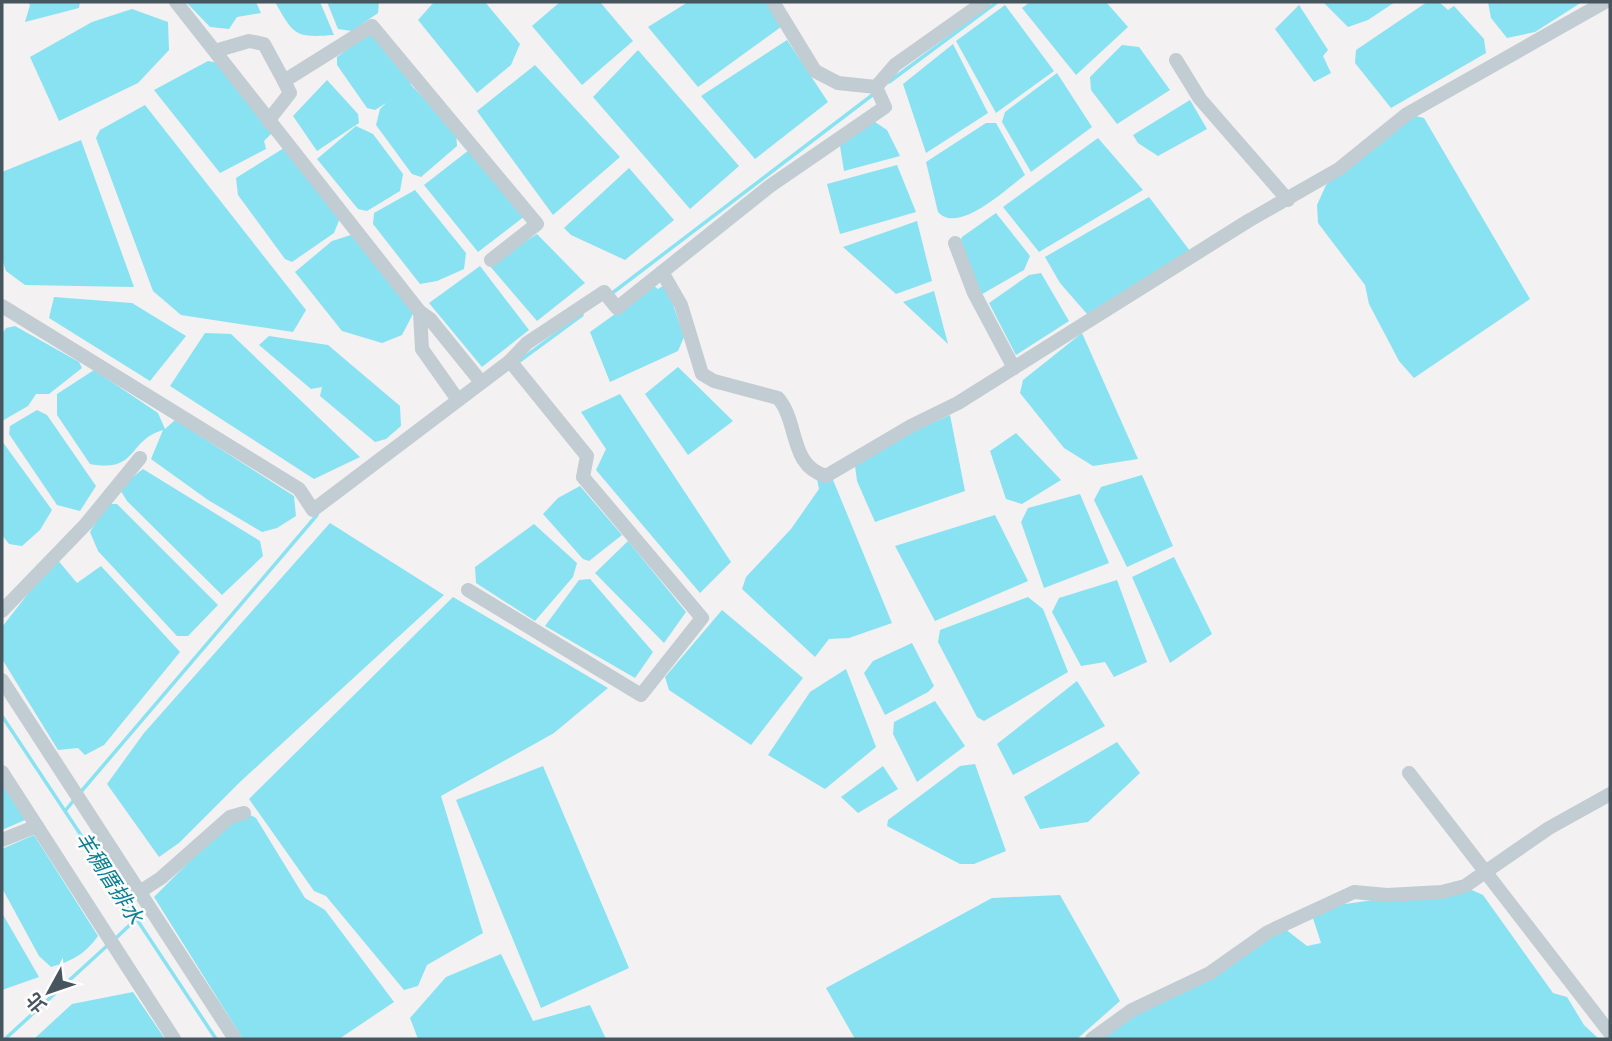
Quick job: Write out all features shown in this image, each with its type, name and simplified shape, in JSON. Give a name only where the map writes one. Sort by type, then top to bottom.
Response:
[{"type":"street","points":[[176,2],[419,312],[430,319],[481,382]]},
{"type":"street","points":[[2,306],[299,489],[313,510],[510,361],[527,343],[608,296],[617,308],[771,186],[885,107],[878,93],[838,83],[815,71],[773,2]]},
{"type":"street","points":[[878,93],[895,65],[984,2]]},
{"type":"street","points":[[662,272],[681,305],[702,374],[709,380],[778,398],[802,458],[819,474],[826,476],[911,426],[958,403],[1248,221],[1339,169],[1407,114],[1605,2]]},
{"type":"street","points":[[284,80],[372,26],[537,224],[491,260]]},
{"type":"street","points":[[215,51],[249,41],[264,44],[290,93],[268,121]]},
{"type":"street","points":[[1175,60],[1199,99],[1288,200]]},
{"type":"street","points":[[955,243],[974,293],[1014,368]]},
{"type":"street","points":[[419,312],[422,349],[458,400]]},
{"type":"street","points":[[468,590],[640,695],[702,618],[583,477],[587,456],[510,361]]},
{"type":"street","points":[[2,611],[86,524],[140,458]]},
{"type":"street","points":[[2,680],[235,1039]]},
{"type":"street","points":[[2,772],[174,1039]]},
{"type":"street","points":[[1409,773],[1610,1033]]},
{"type":"street","points":[[1092,1039],[1132,1010],[1210,973],[1268,932],[1341,897],[1354,892],[1387,895],[1442,892],[1465,886],[1549,828],[1610,794]]},
{"type":"street","points":[[141,891],[161,878],[230,817],[244,813]]},
{"type":"street","points":[[2,841],[37,825]]},
{"type":"water","points":[[27,2],[80,2],[79,8],[25,22],[30,5]]},
{"type":"water","points":[[186,2],[256,2],[261,13],[237,17],[229,29],[210,27]]},
{"type":"water","points":[[275,2],[320,2],[334,35],[311,36],[297,32],[291,28]]},
{"type":"water","points":[[327,2],[379,2],[378,13],[352,31],[338,29]]},
{"type":"water","points":[[434,2],[485,2],[520,44],[511,65],[477,93],[418,20]]},
{"type":"water","points":[[560,2],[600,2],[633,41],[582,85],[532,26]]},
{"type":"water","points":[[688,2],[770,2],[785,24],[698,87],[648,27]]},
{"type":"water","points":[[1030,2],[1106,2],[1128,27],[1076,75],[1022,8]]},
{"type":"water","points":[[1323,2],[1395,2],[1368,20],[1348,27]]},
{"type":"water","points":[[1427,2],[1439,2],[1448,10],[1454,6],[1484,39],[1486,53],[1391,108],[1355,63],[1356,50]]},
{"type":"water","points":[[1488,2],[1582,2],[1535,32],[1507,38],[1491,18]]},
{"type":"water","points":[[1005,5],[1054,71],[996,113],[956,41]]},
{"type":"water","points":[[1299,5],[1328,50],[1323,56],[1331,73],[1314,82],[1275,29]]},
{"type":"water","points":[[132,9],[168,22],[169,50],[138,83],[59,121],[30,57],[92,22]]},
{"type":"water","points":[[368,34],[396,55],[406,70],[411,85],[456,132],[457,146],[421,177],[412,174],[376,125],[380,109],[386,103],[375,110],[367,108],[337,65],[337,57]]},
{"type":"water","points":[[787,40],[828,102],[755,159],[701,96]]},
{"type":"water","points":[[953,44],[988,113],[926,153],[903,84]]},
{"type":"water","points":[[1122,45],[1139,47],[1170,90],[1117,124],[1091,90],[1090,77]]},
{"type":"water","points":[[638,50],[739,166],[690,209],[593,97]]},
{"type":"water","points":[[208,61],[219,63],[272,133],[264,141],[266,149],[220,173],[154,90]]},
{"type":"water","points":[[535,65],[620,157],[553,215],[477,111]]},
{"type":"water","points":[[1057,73],[1092,127],[1031,172],[1002,122],[1005,112]]},
{"type":"water","points":[[327,80],[358,114],[359,123],[317,151],[293,116]]},
{"type":"water","points":[[1190,100],[1207,129],[1158,156],[1138,143],[1133,135]]},
{"type":"water","points":[[145,105],[306,310],[293,332],[181,315],[153,291],[96,138],[100,130]]},
{"type":"water","points":[[1407,114],[1424,118],[1530,299],[1414,378],[1399,361],[1369,304],[1365,285],[1318,223],[1317,205],[1326,185]]},
{"type":"water","points":[[872,120],[887,130],[900,156],[844,171],[840,146]]},
{"type":"water","points":[[986,123],[996,123],[1025,175],[982,207],[957,218],[947,218],[938,212],[926,162]]},
{"type":"water","points":[[356,126],[373,134],[403,174],[400,191],[367,211],[358,209],[317,159]]},
{"type":"water","points":[[1098,138],[1143,190],[1039,252],[1003,207]]},
{"type":"water","points":[[81,140],[134,287],[25,285],[6,271],[2,259],[2,172]]},
{"type":"water","points":[[284,148],[340,218],[334,233],[292,262],[285,259],[238,195],[236,178]]},
{"type":"water","points":[[469,150],[525,216],[478,252],[424,185]]},
{"type":"water","points":[[897,165],[916,212],[840,234],[827,184]]},
{"type":"water","points":[[629,168],[674,220],[625,260],[571,235],[564,228]]},
{"type":"water","points":[[415,190],[466,253],[464,269],[437,281],[420,284],[373,224],[374,213]]},
{"type":"water","points":[[1149,197],[1190,251],[1087,314],[1060,283],[1045,257]]},
{"type":"water","points":[[996,213],[1030,256],[1024,270],[977,297],[956,252],[962,237]]},
{"type":"water","points":[[917,221],[932,281],[896,294],[843,247]]},
{"type":"water","points":[[354,234],[415,310],[402,335],[382,343],[342,331],[295,272],[332,241]]},
{"type":"water","points":[[537,234],[585,283],[537,321],[489,265]]},
{"type":"water","points":[[480,266],[529,330],[482,367],[429,303]]},
{"type":"water","points":[[1041,273],[1069,321],[1016,355],[989,303],[1029,275]]},
{"type":"water","points":[[666,284],[684,337],[678,351],[610,382],[590,332],[654,286],[658,289]]},
{"type":"water","points":[[934,291],[948,344],[903,302]]},
{"type":"water","points":[[54,297],[132,303],[186,336],[150,381],[49,318]]},
{"type":"water","points":[[15,326],[79,362],[82,368],[49,394],[36,394],[28,406],[2,421],[2,334],[6,328]]},
{"type":"water","points":[[205,333],[231,334],[360,457],[314,479],[170,386]]},
{"type":"water","points":[[1082,333],[1138,459],[1093,466],[1064,448],[1020,393],[1023,380]]},
{"type":"water","points":[[269,336],[328,345],[400,406],[401,426],[386,439],[375,442],[320,396],[322,387],[311,389],[259,345]]},
{"type":"water","points":[[678,367],[733,421],[688,455],[645,394]]},
{"type":"water","points":[[94,370],[158,413],[165,429],[175,420],[294,496],[296,516],[277,528],[262,532],[208,500],[151,459],[163,430],[151,435],[125,460],[117,464],[90,464],[57,415],[57,394]]},
{"type":"water","points":[[620,394],[731,562],[700,593],[596,470],[606,449],[581,412]]},
{"type":"water","points":[[37,410],[47,415],[96,486],[80,511],[57,505],[9,434],[10,426]]},
{"type":"water","points":[[950,415],[965,491],[875,522],[857,481],[854,458]]},
{"type":"water","points":[[1016,433],[1061,480],[1022,504],[1006,499],[990,451]]},
{"type":"water","points":[[2,441],[52,510],[40,530],[22,546],[9,544],[2,535]]},
{"type":"water","points":[[143,469],[260,541],[263,556],[222,595],[127,501],[119,488]]},
{"type":"water","points":[[1142,475],[1173,546],[1127,567],[1094,500],[1101,487]]},
{"type":"water","points":[[817,479],[833,480],[892,623],[849,638],[829,639],[815,657],[742,589],[746,577],[791,529],[819,489]]},
{"type":"water","points":[[580,486],[622,535],[589,561],[583,559],[543,514],[558,498]]},
{"type":"water","points":[[1080,494],[1109,563],[1044,588],[1021,522],[1028,508]]},
{"type":"water","points":[[107,504],[117,504],[218,605],[188,636],[177,636],[98,551],[90,532]]},
{"type":"water","points":[[995,515],[1028,581],[935,621],[895,546]]},
{"type":"water","points":[[330,523],[444,595],[240,782],[179,843],[159,857],[107,784],[144,733]]},
{"type":"water","points":[[534,524],[577,563],[573,577],[535,621],[476,583],[475,567]]},
{"type":"water","points":[[628,541],[686,612],[664,643],[595,573]]},
{"type":"water","points":[[1174,557],[1212,634],[1170,663],[1132,577]]},
{"type":"water","points":[[56,558],[77,583],[101,566],[180,652],[104,745],[85,755],[78,748],[58,750],[2,659],[2,627]]},
{"type":"water","points":[[590,579],[653,652],[635,678],[545,626],[579,580]]},
{"type":"water","points":[[1117,580],[1147,662],[1114,677],[1105,662],[1081,666],[1052,612],[1059,598]]},
{"type":"water","points":[[453,597],[608,688],[554,733],[441,796],[483,933],[427,965],[418,986],[404,990],[326,896],[314,891],[249,799]]},
{"type":"water","points":[[1028,597],[1043,609],[1068,672],[984,721],[977,717],[938,642],[940,630]]},
{"type":"water","points":[[722,610],[803,678],[751,745],[669,690],[665,677]]},
{"type":"water","points":[[912,643],[934,686],[928,692],[885,715],[864,673],[873,661]]},
{"type":"water","points":[[846,669],[876,747],[825,789],[768,755],[810,692]]},
{"type":"water","points":[[1077,681],[1105,726],[1013,775],[997,744]]},
{"type":"water","points":[[935,701],[965,746],[917,782],[893,734],[894,722]]},
{"type":"water","points":[[1117,742],[1140,773],[1088,822],[1040,829],[1024,797]]},
{"type":"water","points":[[975,764],[1006,851],[974,864],[960,864],[887,826],[888,820],[960,766]]},
{"type":"water","points":[[543,766],[629,968],[541,1008],[456,800]]},
{"type":"water","points":[[883,766],[898,789],[858,813],[841,797]]},
{"type":"water","points":[[2,784],[25,820],[2,830]]},
{"type":"water","points":[[241,810],[256,818],[305,898],[325,910],[394,1002],[339,1039],[243,1039],[154,897]]},
{"type":"water","points":[[34,835],[98,936],[78,956],[51,967],[39,956],[2,888],[2,849]]},
{"type":"water","points":[[1465,887],[1483,895],[1553,993],[1567,997],[1584,1025],[1599,1039],[1089,1039],[1280,925],[1307,946],[1321,943],[1310,909]]},
{"type":"water","points":[[1060,895],[1120,1001],[1077,1039],[855,1039],[826,988],[992,898]]},
{"type":"water","points":[[2,913],[39,977],[2,990]]},
{"type":"water","points":[[501,954],[533,1021],[590,1005],[606,1039],[418,1039],[410,1018],[446,977]]},
{"type":"water","points":[[133,992],[165,1039],[34,1039],[72,1004]]},
{"type":"waterway","points":[[889,82],[997,2]]},
{"type":"waterway","points":[[611,294],[875,93]]},
{"type":"waterway","points":[[518,362],[582,315]]},
{"type":"waterway","points":[[79,794],[317,515]]},
{"type":"waterway","name":"羊稠厝排水","points":[[2,716],[216,1039]]},
{"type":"waterway","points":[[65,811],[74,800]]},
{"type":"waterway","points":[[115,939],[136,919]]},
{"type":"waterway","points":[[5,1039],[109,944]]}]
